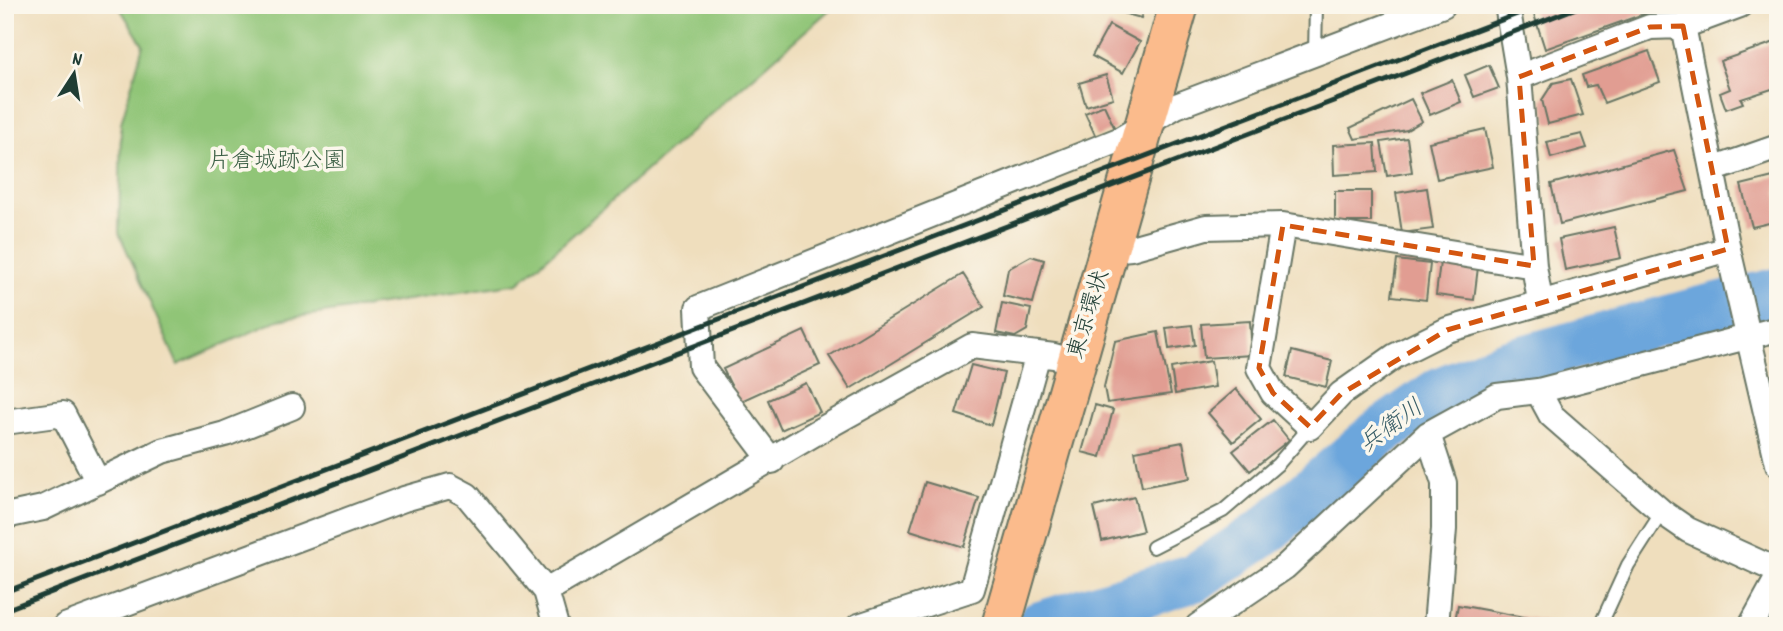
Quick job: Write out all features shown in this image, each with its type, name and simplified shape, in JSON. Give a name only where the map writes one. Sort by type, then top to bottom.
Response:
[{"type":"highway","name":"東京環状","points":[[1004,613],[1179,5]]},
{"type":"street","points":[[772,461],[701,367],[698,308],[1119,140],[1176,106],[1443,5]]},
{"type":"street","points":[[1507,5],[1519,78],[1534,266],[1540,302]]},
{"type":"street","points":[[1519,78],[1650,27],[1683,26],[1740,5]]},
{"type":"street","points":[[1683,26],[1730,256],[1778,464]]},
{"type":"street","points":[[1712,170],[1778,147]]},
{"type":"street","points":[[1110,250],[1131,248],[1206,227],[1283,225],[1534,266]]},
{"type":"street","points":[[1283,225],[1259,369],[1273,393],[1310,427],[1341,394],[1395,356],[1447,330],[1540,302],[1730,256]]},
{"type":"street","points":[[1198,626],[1285,567],[1428,435],[1497,396],[1538,391],[1746,328],[1778,329]]},
{"type":"street","points":[[546,591],[971,346],[1038,354],[1075,362]]},
{"type":"street","points":[[859,626],[972,589],[1038,354]]},
{"type":"street","points":[[1538,391],[1551,415],[1662,512],[1688,530],[1778,571]]},
{"type":"street","points":[[5,516],[43,508],[162,451],[225,435],[292,407]]},
{"type":"street","points":[[5,422],[63,414],[98,482]]},
{"type":"street","points":[[1428,435],[1444,483],[1444,529],[1436,626]]},
{"type":"street","points":[[65,626],[404,499],[450,486],[467,495],[546,591],[556,626]]},
{"type":"street","points":[[1751,626],[1778,577]]},
{"type":"lane","points":[[1315,5],[1315,55]]},
{"type":"lane","points":[[1153,547],[1223,511],[1278,464],[1310,427]]},
{"type":"lane","points":[[1600,626],[1628,565],[1662,512]]},
{"type":"highlighted area","points":[[1683,26],[1728,249],[1447,330],[1341,394],[1310,427],[1273,393],[1259,368],[1283,225],[1534,266],[1519,77],[1650,27]]},
{"type":"green space","name":"片倉城跡公園","points":[[118,5],[835,5],[518,283],[278,320],[178,365],[119,233],[121,123],[143,45]]},
{"type":"building","points":[[1105,5],[1144,5],[1141,18],[1104,8]]},
{"type":"building","points":[[1531,5],[1666,5],[1666,6],[1545,49]]},
{"type":"building","points":[[1109,25],[1140,42],[1123,73],[1092,56]]},
{"type":"building","points":[[1778,41],[1778,87],[1741,99],[1743,103],[1726,109],[1720,93],[1730,89],[1720,61]]},
{"type":"building","points":[[1649,51],[1660,82],[1604,103],[1596,85],[1586,87],[1582,75]]},
{"type":"building","points":[[1489,65],[1499,88],[1474,97],[1465,75]]},
{"type":"building","points":[[1106,75],[1113,98],[1086,106],[1079,83]]},
{"type":"building","points":[[1571,79],[1583,115],[1548,124],[1542,100],[1553,83]]},
{"type":"building","points":[[1452,80],[1461,102],[1430,115],[1420,93]]},
{"type":"building","points":[[1411,99],[1422,121],[1407,130],[1355,139],[1350,128]]},
{"type":"building","points":[[1104,105],[1115,129],[1096,137],[1085,113]]},
{"type":"building","points":[[1485,129],[1493,167],[1437,179],[1429,142]]},
{"type":"building","points":[[1582,134],[1587,148],[1551,158],[1547,142]]},
{"type":"building","points":[[1407,138],[1412,172],[1387,176],[1381,142]]},
{"type":"building","points":[[1375,143],[1377,172],[1334,175],[1333,145]]},
{"type":"building","points":[[1674,150],[1688,191],[1560,224],[1551,184]]},
{"type":"building","points":[[1777,176],[1778,221],[1752,227],[1741,185]]},
{"type":"building","points":[[1427,188],[1433,229],[1402,233],[1396,193]]},
{"type":"building","points":[[1335,191],[1371,191],[1371,222],[1335,222]]},
{"type":"building","points":[[1614,227],[1621,258],[1565,270],[1559,239]]},
{"type":"building","points":[[1031,256],[1044,260],[1033,303],[1003,296],[1008,269]]},
{"type":"building","points":[[1397,260],[1430,264],[1426,300],[1392,296]]},
{"type":"building","points":[[1440,262],[1478,267],[1474,300],[1436,295]]},
{"type":"building","points":[[963,274],[984,307],[850,389],[829,356]]},
{"type":"building","points":[[1002,303],[1031,309],[1027,330],[1015,337],[996,333]]},
{"type":"building","points":[[1250,321],[1252,355],[1204,358],[1201,324]]},
{"type":"building","points":[[1192,325],[1195,345],[1169,349],[1166,328]]},
{"type":"building","points":[[804,331],[820,365],[739,402],[723,369]]},
{"type":"building","points":[[1158,332],[1171,394],[1107,403],[1104,387],[1115,341]]},
{"type":"building","points":[[1292,351],[1332,361],[1326,387],[1286,377]]},
{"type":"building","points":[[1211,361],[1215,387],[1175,394],[1171,368]]},
{"type":"building","points":[[971,365],[1004,373],[991,425],[956,414]]},
{"type":"building","points":[[806,383],[820,412],[781,430],[768,400]]},
{"type":"building","points":[[1236,389],[1261,419],[1233,442],[1208,413]]},
{"type":"building","points":[[1095,405],[1113,410],[1101,457],[1082,452]]},
{"type":"building","points":[[1273,420],[1289,440],[1250,471],[1233,451]]},
{"type":"building","points":[[1183,442],[1190,478],[1142,487],[1135,451]]},
{"type":"building","points":[[925,482],[979,498],[964,547],[910,530]]},
{"type":"building","points":[[1134,497],[1143,531],[1102,541],[1094,507]]},
{"type":"building","points":[[1458,605],[1562,624],[1562,626],[1454,626]]},
{"type":"waterway","name":"兵衛川","points":[[1039,626],[1196,577],[1263,533],[1377,435],[1441,391],[1510,363],[1778,292]]},
{"type":"railway","points":[[5,592],[1541,5]]},
{"type":"railway","points":[[5,610],[1584,5]]}]
